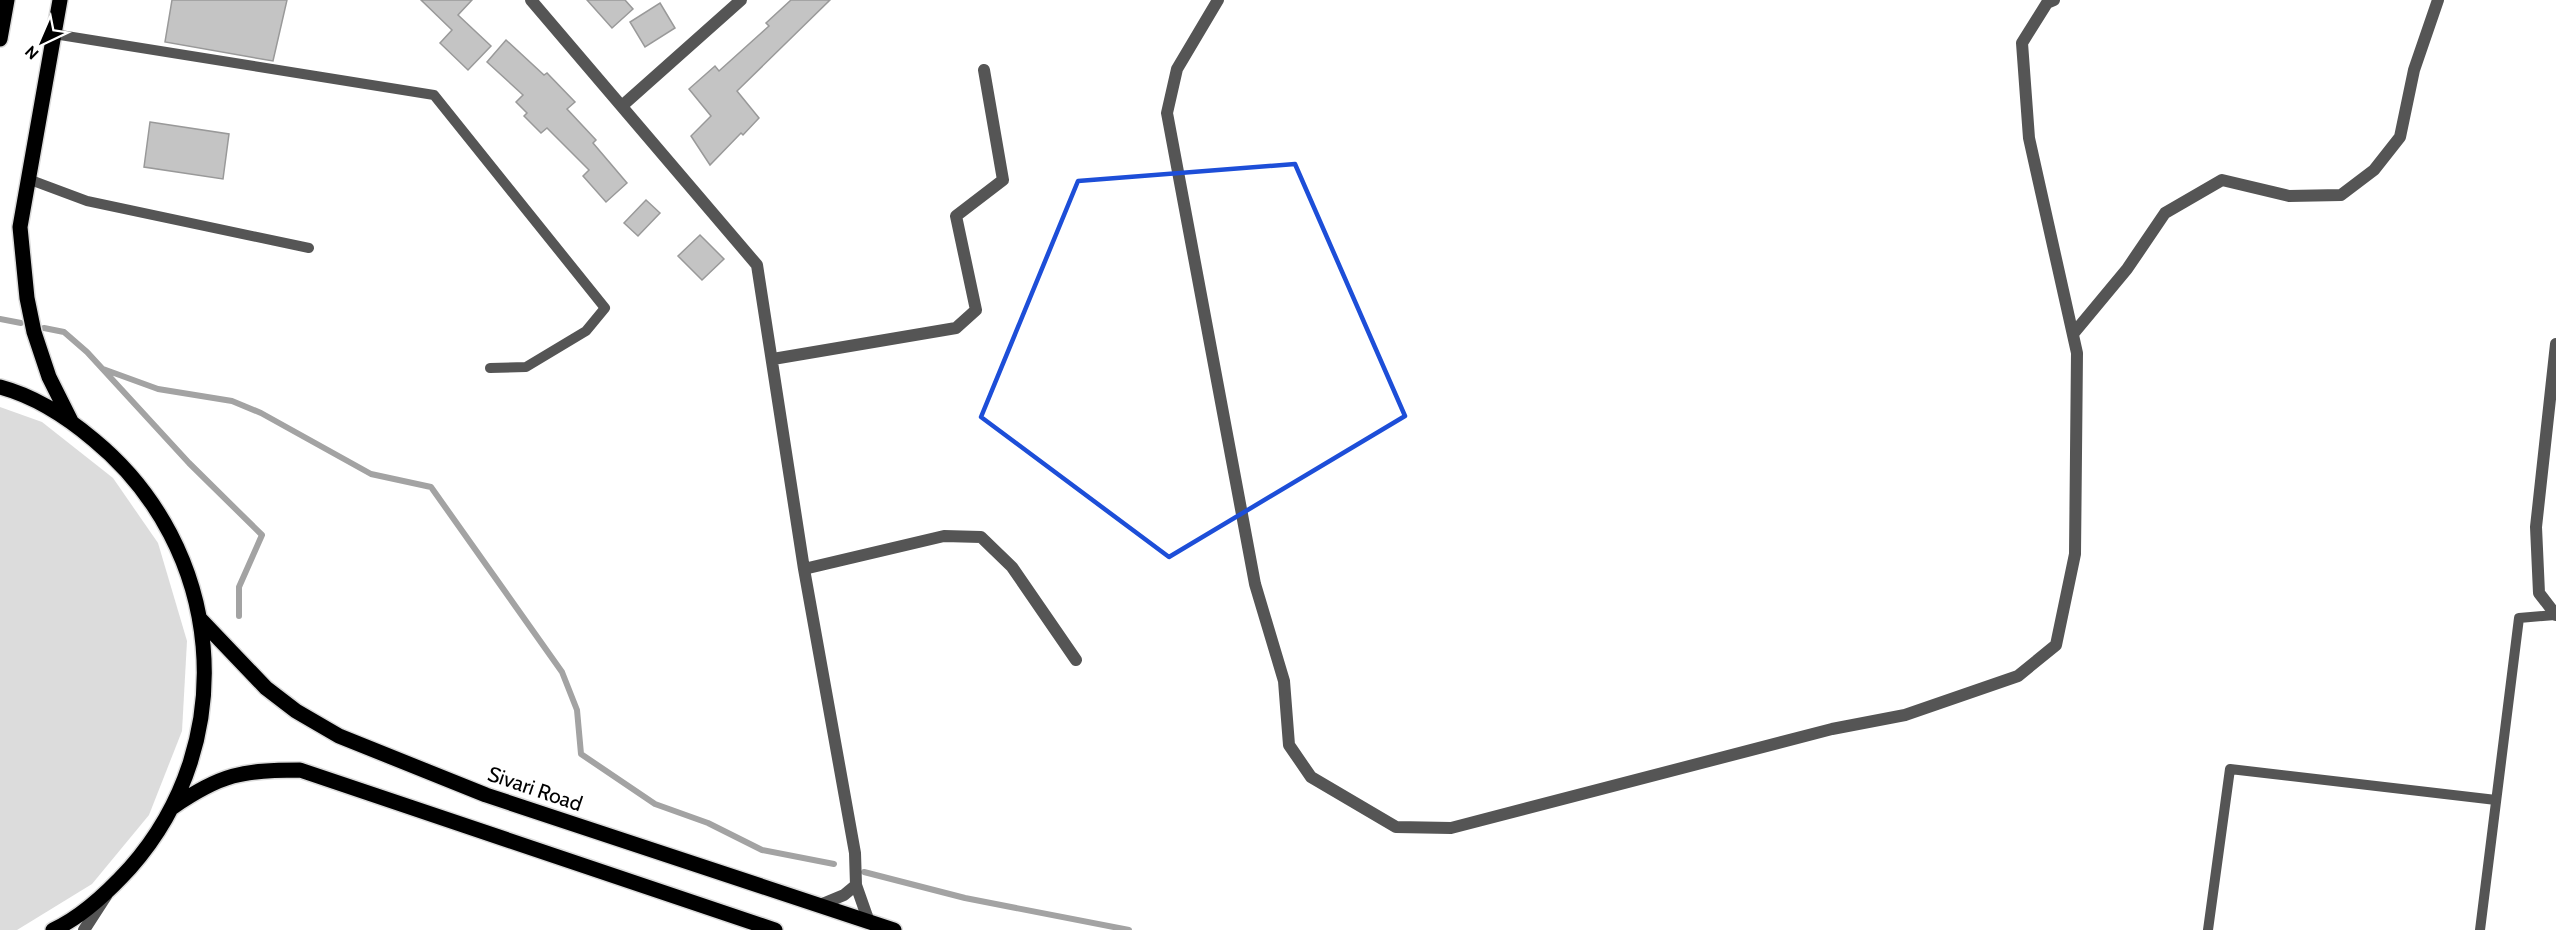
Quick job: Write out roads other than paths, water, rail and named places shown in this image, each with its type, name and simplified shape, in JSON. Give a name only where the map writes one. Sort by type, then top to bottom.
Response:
[{"type":"main road","points":[[0,39],[7,0]]},
{"type":"main road","points":[[60,0],[20,227],[27,298],[34,332],[49,377],[71,421]]},
{"type":"main road","points":[[0,387],[71,421],[118,460],[157,507],[184,561],[201,620],[205,668],[202,716],[191,763],[173,807],[146,850],[112,888],[53,930]]},
{"type":"main road","name":"Sivari Road","points":[[201,620],[266,688],[296,711],[339,736],[486,795],[894,930]]},
{"type":"main road","points":[[173,807],[206,784],[228,777],[257,770],[300,770],[775,930]]},
{"type":"street","points":[[531,0],[623,105],[757,265],[804,569],[855,853],[856,885],[869,922]]},
{"type":"street","points":[[623,105],[741,0]]},
{"type":"street","points":[[1218,0],[1177,69],[1167,113],[1255,584],[1284,681],[1289,745],[1311,777],[1396,826],[1451,828],[1832,729],[1905,715],[2018,676],[2056,645],[2075,554],[2077,353],[2029,138],[2022,43],[2047,3],[2054,0]]},
{"type":"street","points":[[2073,334],[2127,269],[2165,213],[2222,180],[2289,196],[2341,195],[2374,170],[2400,138],[2414,70],[2438,0]]},
{"type":"street","points":[[773,359],[956,328],[976,310],[956,216],[1004,180],[984,70]]},
{"type":"street","points":[[2555,615],[2539,593],[2536,527],[2556,344]]},
{"type":"street","points":[[804,569],[944,536],[981,537],[1012,567],[1076,660]]},
{"type":"street","points":[[820,905],[844,895],[856,885]]},
{"type":"street","points":[[84,930],[112,888]]},
{"type":"lane","points":[[54,34],[434,95],[605,308],[586,331],[526,367],[490,368]]},
{"type":"lane","points":[[28,179],[87,201],[309,248]]},
{"type":"lane","points":[[2480,930],[2519,618],[2555,615]]},
{"type":"lane","points":[[2208,930],[2230,770],[2496,800]]},
{"type":"waterway","points":[[0,319],[21,323]]},
{"type":"waterway","points":[[44,328],[64,332],[87,352],[189,463],[262,535],[239,587],[239,616]]},
{"type":"waterway","points":[[103,369],[158,389],[232,401],[261,413],[371,474],[431,487],[562,672],[577,710],[581,754],[655,804],[708,823],[762,850],[834,864]]},
{"type":"waterway","points":[[864,872],[965,898],[1129,930]]}]
